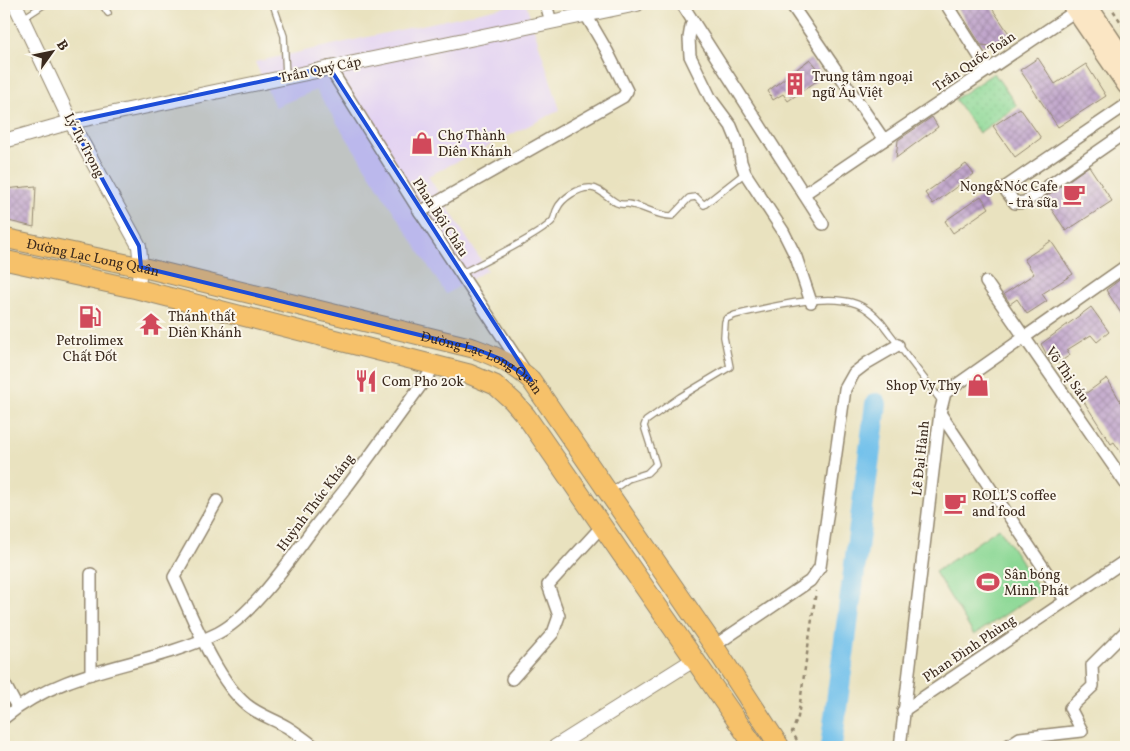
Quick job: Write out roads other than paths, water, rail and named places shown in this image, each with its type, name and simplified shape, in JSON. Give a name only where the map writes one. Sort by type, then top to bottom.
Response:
[{"type":"main road","points":[[1080,6],[1126,61]]},
{"type":"main road","points":[[1080,6],[1126,86]]},
{"type":"main road","name":"Đường Lạc Long Quân","points":[[4,238],[141,268],[473,348],[502,359],[522,372],[531,380],[609,492],[780,747]]},
{"type":"main road","name":"Đường Lạc Long Quân","points":[[4,260],[137,289],[288,327],[469,374],[495,385],[514,400],[526,416],[603,525],[753,746]]},
{"type":"street","name":"Lý Tự Trọng","points":[[15,4],[71,122],[139,246],[141,268],[137,289]]},
{"type":"street","points":[[546,4],[551,22]]},
{"type":"street","name":"Trần Quý Cáp","points":[[4,141],[71,122],[637,4]]},
{"type":"street","points":[[682,4],[823,224]]},
{"type":"street","points":[[791,4],[884,140]]},
{"type":"street","points":[[946,4],[988,70]]},
{"type":"street","name":"Trần Quốc Toản","points":[[804,194],[1080,6]]},
{"type":"street","points":[[420,212],[623,97],[628,92],[607,50],[586,15]]},
{"type":"street","points":[[694,23],[691,26],[689,38],[690,56],[711,99],[731,126],[738,143],[745,173],[783,231],[796,258],[811,302]]},
{"type":"street","name":"Phan Bội Châu","points":[[329,67],[460,274],[531,380]]},
{"type":"street","points":[[1126,105],[1004,188],[1015,203],[1025,202],[1126,132]]},
{"type":"street","points":[[1066,600],[941,407],[945,393],[949,389],[1126,266]]},
{"type":"street","name":"Võ Thị Sáu","points":[[986,282],[1126,484]]},
{"type":"street","points":[[714,646],[810,581],[820,567],[845,389],[854,373],[898,345]]},
{"type":"street","name":"Huỳnh Thúc Kháng","points":[[4,718],[18,707],[58,685],[180,648],[203,640],[229,626],[262,594],[343,492],[434,366]]},
{"type":"street","name":"Lê Đại Hành","points":[[900,747],[941,407]]},
{"type":"street","points":[[217,500],[174,576],[203,640],[225,681],[236,695],[256,712],[286,726],[315,747]]},
{"type":"street","points":[[512,679],[553,633],[559,616],[548,585],[603,525]]},
{"type":"street","name":"Phan Đình Phùng","points":[[904,712],[1126,560]]},
{"type":"street","points":[[91,574],[91,674]]},
{"type":"street","points":[[1006,747],[1020,738],[1082,731],[1070,708],[1093,686],[1092,665],[1126,631]]},
{"type":"street","points":[[555,747],[695,659]]},
{"type":"street","points":[[4,683],[18,707]]},
{"type":"lane","points":[[22,19],[46,4]]},
{"type":"lane","points":[[102,4],[108,13]]},
{"type":"lane","points":[[272,4],[284,36],[286,76]]},
{"type":"lane","points":[[460,274],[535,234],[552,220],[557,208],[573,193],[590,188],[599,190],[620,205],[628,204],[664,216],[672,216],[689,198],[696,197],[704,205],[745,173]]},
{"type":"lane","points":[[609,492],[628,480],[647,473],[656,464],[644,426],[646,421],[680,397],[730,367],[724,337],[725,322],[726,319],[735,315],[777,306],[811,302],[848,302],[861,306],[873,313],[881,322],[941,407]]},
{"type":"waterway","points":[[831,747],[876,404]]},
{"type":"place","name":"Trung tâm ngoại ngữ Âu Việt","points":[[795,84]]},
{"type":"place","name":"Chợ Thành Diên Khánh","points":[[422,143]]},
{"type":"place","name":"Nọng&Nóc Cafe - trà sữa","points":[[1074,194]]},
{"type":"place","name":"Petrolimex Chất Đốt","points":[[90,317]]},
{"type":"place","name":"Thánh thất Diên Khánh","points":[[151,324]]},
{"type":"place","name":"Com Pho 20k","points":[[366,381]]},
{"type":"place","name":"Shop Vy Thy","points":[[978,385]]},
{"type":"place","name":"ROLL’S coffee and food","points":[[955,503]]},
{"type":"place","name":"Sân bóng Minh Phát","points":[[988,582]]}]
